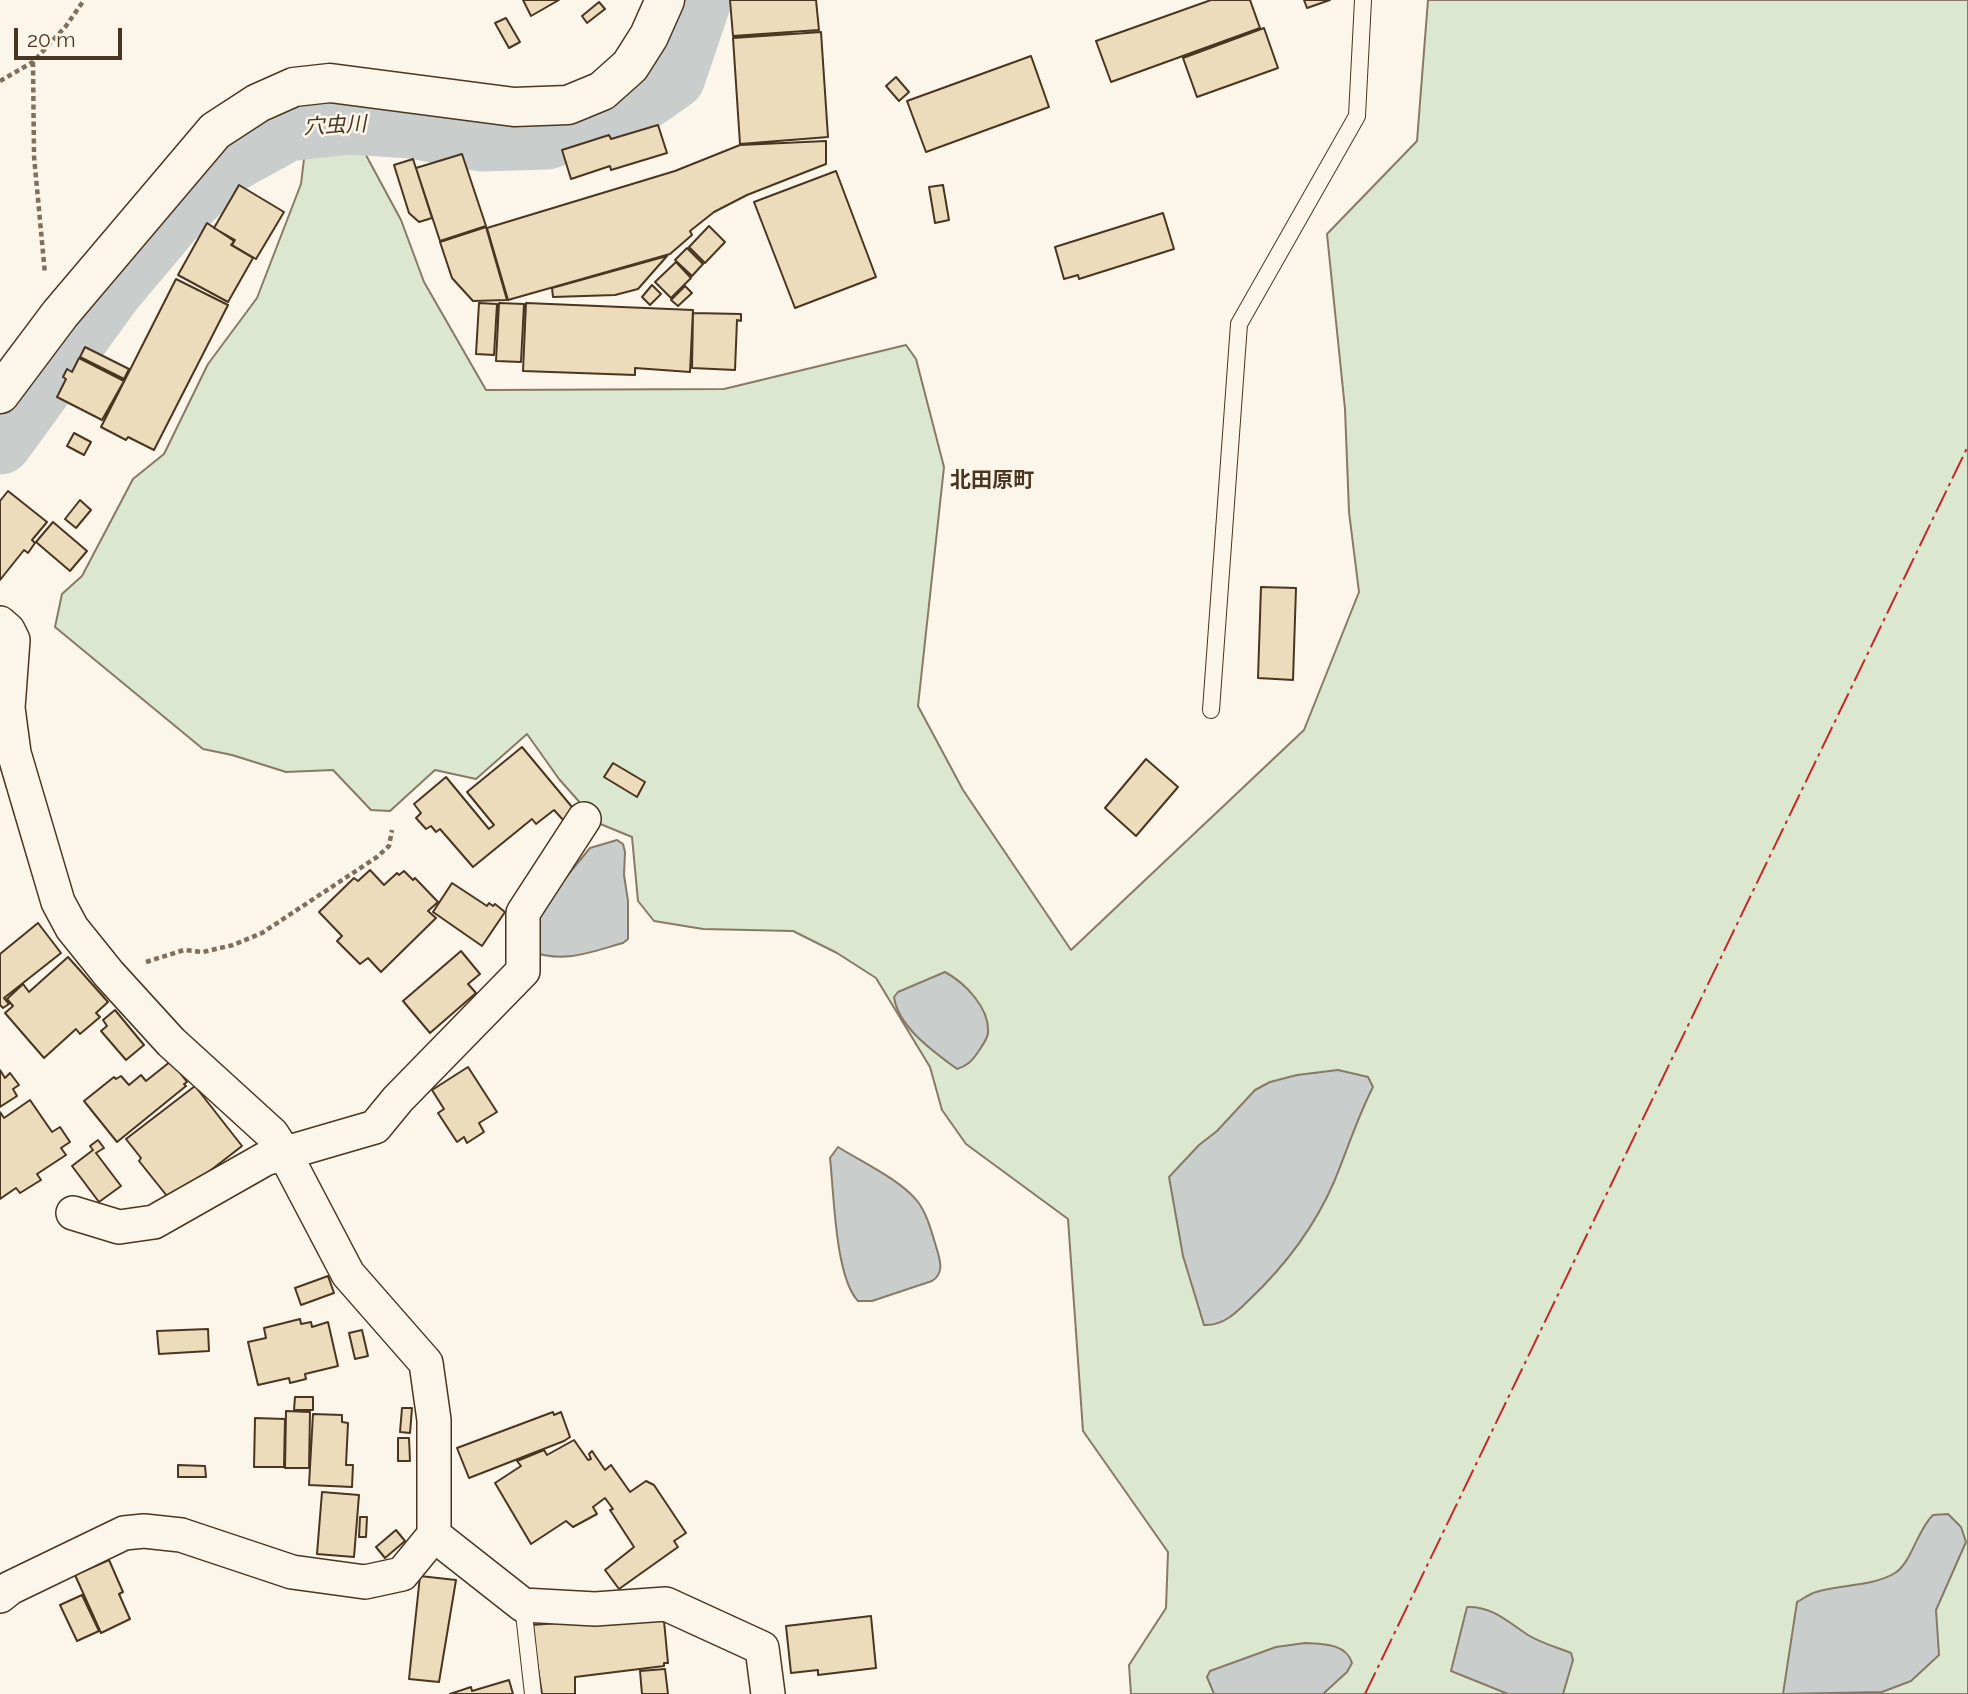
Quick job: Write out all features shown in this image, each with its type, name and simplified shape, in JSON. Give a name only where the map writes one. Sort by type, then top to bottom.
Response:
[{"type":"street","points":[[0,394],[48,329],[215,131],[258,103],[294,87],[330,83],[514,107],[568,105],[602,91],[630,66],[649,36],[665,0]]},
{"type":"street","points":[[0,622],[8,629],[13,640],[8,708],[14,753],[58,902],[72,928],[109,974],[171,1042],[272,1134],[348,1274],[426,1363],[434,1420],[434,1535],[402,1574],[365,1582],[292,1573],[181,1535],[145,1531],[124,1533],[0,1595]]},
{"type":"street","points":[[73,1213],[119,1227],[154,1223],[265,1159],[375,1127],[398,1099],[523,971],[523,913],[584,819]]},
{"type":"street","points":[[434,1535],[523,1605],[594,1609],[666,1604],[762,1648],[768,1694]]},
{"type":"lane","points":[[1211,710],[1239,324],[1357,116],[1363,0]]},
{"type":"lane","points":[[523,1605],[533,1694]]},
{"type":"path","points":[[0,81],[33,62],[66,26],[85,0]]},
{"type":"path","points":[[33,62],[34,156],[48,329]]},
{"type":"path","points":[[109,974],[184,950],[204,952],[233,945],[262,933],[377,857],[389,846],[392,830]]},
{"type":"green space","points":[[1428,0],[1968,0],[1968,1694],[1131,1694],[1129,1665],[1166,1608],[1168,1552],[1083,1431],[1068,1219],[966,1144],[942,1110],[930,1067],[876,978],[837,953],[793,931],[703,929],[654,921],[638,901],[632,837],[598,823],[559,779],[527,734],[476,779],[435,770],[390,811],[371,810],[333,770],[286,772],[203,749],[55,627],[62,594],[82,576],[133,479],[164,454],[208,364],[257,298],[301,184],[304,159],[328,142],[360,144],[401,220],[424,282],[486,390],[724,389],[906,345],[916,359],[944,467],[918,706],[963,790],[1071,950],[1304,730],[1359,592],[1349,512],[1345,409],[1327,234],[1417,141]]},
{"type":"shaded area","points":[[617,840],[623,844],[625,852],[628,939],[623,943],[566,957],[530,951],[538,911],[590,848]]},
{"type":"shaded area","points":[[945,972],[975,997],[988,1024],[983,1045],[969,1063],[957,1069],[918,1038],[902,1019],[894,997],[898,992]]},
{"type":"shaded area","points":[[1338,1070],[1368,1077],[1373,1087],[1326,1199],[1298,1246],[1262,1287],[1229,1318],[1204,1325],[1183,1256],[1169,1177],[1255,1090],[1270,1082],[1297,1075]]},
{"type":"shaded area","points":[[838,1147],[892,1179],[922,1207],[940,1261],[940,1272],[932,1281],[872,1301],[858,1301],[844,1273],[837,1234],[830,1158]]},
{"type":"shaded area","points":[[1948,1514],[1961,1527],[1966,1542],[1936,1610],[1939,1655],[1911,1681],[1882,1692],[1783,1694],[1797,1602],[1825,1589],[1876,1581],[1895,1573],[1906,1561],[1927,1521],[1933,1515]]},
{"type":"shaded area","points":[[1467,1607],[1492,1612],[1533,1638],[1571,1653],[1573,1660],[1563,1694],[1508,1694],[1451,1671]]},
{"type":"shaded area","points":[[1305,1643],[1339,1648],[1349,1656],[1352,1663],[1347,1672],[1323,1694],[1214,1694],[1207,1677],[1210,1671],[1276,1647]]},
{"type":"building","points":[[523,0],[559,0],[531,16]]},
{"type":"building","points":[[730,0],[816,0],[819,30],[733,36]]},
{"type":"building","points":[[1211,0],[1250,0],[1260,28],[1111,82],[1096,41]]},
{"type":"building","points":[[1304,0],[1330,0],[1307,8]]},
{"type":"building","points":[[599,2],[605,9],[587,23],[582,16]]},
{"type":"building","points":[[506,18],[520,42],[509,48],[495,23]]},
{"type":"building","points":[[1264,28],[1278,68],[1197,97],[1183,58]]},
{"type":"building","points":[[821,32],[828,137],[740,144],[733,38]]},
{"type":"building","points":[[1031,56],[1049,107],[926,152],[907,101]]},
{"type":"building","points":[[896,77],[909,92],[899,101],[886,86]]},
{"type":"building","points":[[658,125],[667,153],[611,170],[610,166],[571,179],[562,150],[609,135],[611,139]]},
{"type":"building","points":[[826,141],[826,164],[747,195],[714,212],[690,231],[692,235],[670,254],[508,300],[487,228],[675,171],[740,145]]},
{"type":"building","points":[[462,154],[486,226],[440,241],[416,168]]},
{"type":"building","points":[[413,159],[432,218],[419,222],[409,213],[394,165]]},
{"type":"building","points":[[836,171],[876,277],[795,308],[754,202]]},
{"type":"building","points":[[239,185],[284,212],[256,259],[232,245],[235,240],[214,228]]},
{"type":"building","points":[[943,185],[949,220],[935,223],[929,187]]},
{"type":"building","points":[[1163,213],[1174,249],[1079,279],[1078,275],[1064,279],[1055,247]]},
{"type":"building","points":[[207,223],[234,241],[231,245],[253,258],[228,302],[178,275]]},
{"type":"building","points":[[709,226],[725,242],[705,263],[689,247]]},
{"type":"building","points":[[486,227],[507,300],[473,301],[452,278],[440,242]]},
{"type":"building","points":[[687,248],[703,264],[692,276],[675,260]]},
{"type":"building","points":[[667,256],[638,289],[615,295],[553,297],[552,288]]},
{"type":"building","points":[[676,262],[691,278],[671,298],[655,282]]},
{"type":"building","points":[[176,279],[228,305],[154,450],[101,427]]},
{"type":"building","points":[[652,285],[661,294],[650,305],[642,297]]},
{"type":"building","points":[[685,286],[692,293],[678,306],[671,300]]},
{"type":"building","points":[[479,303],[497,304],[494,355],[476,354]]},
{"type":"building","points":[[499,303],[524,304],[521,362],[496,361]]},
{"type":"building","points":[[526,303],[693,310],[690,372],[635,368],[635,375],[523,371]]},
{"type":"building","points":[[693,313],[741,314],[741,321],[737,320],[735,370],[692,368]]},
{"type":"building","points":[[85,347],[129,369],[124,379],[80,357]]},
{"type":"building","points":[[79,358],[124,381],[102,420],[57,397],[66,379],[63,377],[67,369],[72,372]]},
{"type":"building","points":[[74,433],[91,442],[84,455],[67,446]]},
{"type":"building","points":[[8,491],[47,522],[32,540],[35,543],[28,553],[24,550],[0,580],[0,501]]},
{"type":"building","points":[[80,500],[91,510],[76,528],[65,519]]},
{"type":"building","points":[[53,522],[87,551],[70,571],[36,542]]},
{"type":"building","points":[[1261,587],[1296,588],[1293,680],[1258,678]]},
{"type":"building","points":[[522,747],[577,813],[565,822],[554,810],[536,824],[532,819],[473,867],[440,829],[436,832],[431,826],[426,829],[416,818],[421,813],[414,804],[446,777],[489,829],[494,825],[467,792]]},
{"type":"building","points":[[1146,759],[1178,787],[1136,836],[1105,808]]},
{"type":"building","points":[[613,763],[645,782],[637,797],[604,777]]},
{"type":"building","points":[[370,870],[384,885],[397,873],[399,875],[404,871],[413,880],[415,878],[438,902],[428,911],[436,918],[381,972],[368,958],[360,964],[337,941],[342,936],[319,912],[354,878],[358,881]]},
{"type":"building","points":[[452,883],[487,906],[489,903],[493,906],[495,904],[505,912],[482,946],[433,912]]},
{"type":"building","points":[[38,923],[61,953],[4,998],[9,1004],[3,1008],[0,1005],[0,954]]},
{"type":"building","points":[[461,951],[480,974],[468,984],[476,993],[430,1033],[403,1001]]},
{"type":"building","points":[[68,957],[108,1002],[96,1013],[100,1017],[80,1034],[76,1029],[44,1058],[5,1013],[13,1006],[7,999],[23,984],[29,992]]},
{"type":"building","points":[[115,1010],[144,1045],[126,1060],[101,1031],[107,1026],[103,1020]]},
{"type":"building","points":[[171,1061],[187,1082],[184,1084],[186,1086],[117,1142],[84,1101],[114,1077],[116,1079],[121,1076],[129,1085],[141,1075],[146,1081]]},
{"type":"building","points":[[468,1067],[497,1112],[479,1123],[484,1132],[467,1143],[464,1137],[457,1142],[438,1113],[444,1109],[432,1090]]},
{"type":"building","points":[[0,1070],[5,1078],[10,1073],[19,1085],[13,1089],[17,1096],[0,1107]]},
{"type":"building","points":[[195,1086],[242,1146],[171,1201],[139,1161],[141,1158],[126,1139]]},
{"type":"building","points":[[30,1100],[52,1132],[60,1127],[70,1142],[61,1148],[66,1155],[37,1174],[41,1180],[20,1193],[16,1188],[0,1199],[0,1112],[4,1118]]},
{"type":"building","points":[[98,1140],[104,1148],[96,1153],[121,1186],[99,1202],[72,1166],[93,1150],[90,1146]]},
{"type":"building","points":[[328,1276],[334,1293],[301,1305],[295,1288]]},
{"type":"building","points":[[300,1319],[301,1324],[311,1322],[312,1327],[328,1322],[338,1366],[305,1374],[306,1379],[290,1383],[289,1378],[258,1385],[248,1342],[266,1338],[264,1328]]},
{"type":"building","points":[[208,1329],[209,1351],[159,1354],[157,1331]]},
{"type":"building","points":[[362,1330],[368,1356],[355,1359],[349,1333]]},
{"type":"building","points":[[295,1397],[313,1397],[313,1410],[294,1410]]},
{"type":"building","points":[[402,1408],[412,1408],[410,1433],[400,1432]]},
{"type":"building","points":[[286,1411],[310,1412],[309,1468],[285,1468]]},
{"type":"building","points":[[553,1412],[554,1415],[561,1412],[570,1437],[469,1478],[457,1448]]},
{"type":"building","points":[[313,1414],[342,1415],[342,1422],[348,1423],[346,1465],[353,1465],[352,1487],[309,1485]]},
{"type":"building","points":[[255,1418],[285,1419],[284,1467],[254,1467]]},
{"type":"building","points":[[398,1438],[409,1438],[410,1461],[398,1461]]},
{"type":"building","points":[[574,1440],[588,1460],[591,1459],[589,1454],[592,1451],[605,1470],[611,1465],[630,1492],[646,1481],[654,1485],[686,1533],[674,1541],[678,1547],[619,1589],[605,1570],[634,1547],[605,1498],[593,1507],[597,1514],[573,1527],[566,1521],[531,1544],[495,1483],[521,1466],[517,1461],[544,1450],[547,1455]]},
{"type":"building","points":[[178,1465],[205,1466],[206,1477],[178,1477]]},
{"type":"building","points":[[322,1492],[359,1495],[354,1557],[317,1554]]},
{"type":"building","points":[[360,1517],[367,1517],[366,1537],[359,1537]]},
{"type":"building","points":[[396,1530],[405,1541],[385,1558],[376,1547]]},
{"type":"building","points":[[109,1560],[123,1592],[119,1594],[130,1619],[101,1633],[75,1575]]},
{"type":"building","points":[[420,1576],[456,1580],[439,1682],[409,1679]]},
{"type":"building","points":[[82,1595],[99,1631],[77,1641],[60,1605]]},
{"type":"building","points":[[871,1616],[876,1668],[818,1675],[818,1670],[791,1673],[786,1626]]},
{"type":"building","points":[[586,1621],[664,1621],[668,1663],[664,1663],[664,1666],[575,1677],[575,1694],[542,1694],[531,1625]]},
{"type":"building","points":[[665,1669],[668,1694],[642,1694],[640,1671]]},
{"type":"building","points":[[509,1680],[513,1694],[450,1694],[471,1687],[472,1691]]},
{"type":"waterway","name":"穴虫川","points":[[0,442],[112,288],[175,213],[227,162],[287,129],[349,122],[412,126],[482,139],[547,137],[623,112],[673,77],[699,0]]},
{"type":"power","points":[[1365,1694],[1968,446]]},
{"type":"district","name":"北田原町","points":[[992,481]]}]
